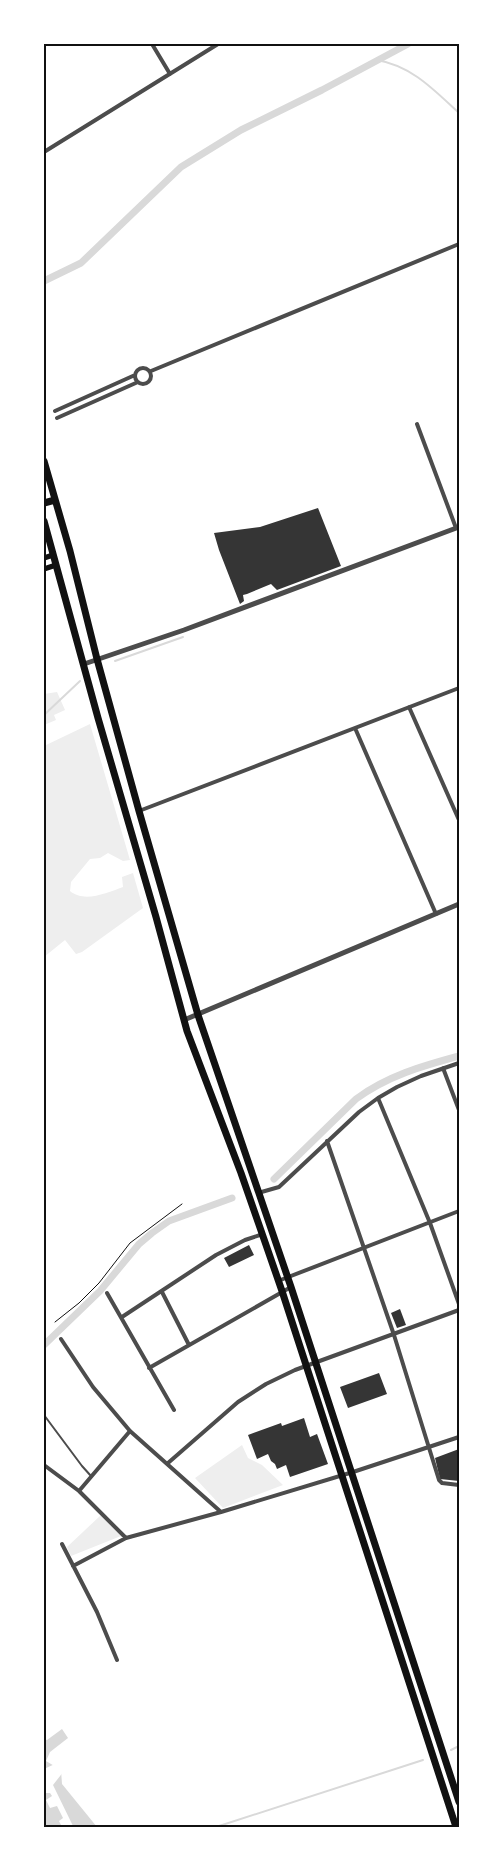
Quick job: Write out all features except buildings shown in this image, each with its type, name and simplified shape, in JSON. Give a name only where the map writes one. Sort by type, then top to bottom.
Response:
[{"type":"highway","points":[[44,461],[70,551],[97,659],[139,811],[198,1015],[353,1472],[459,1802]]},
{"type":"highway","points":[[44,503],[55,500]]},
{"type":"highway","points":[[44,521],[184,1020],[263,1234],[456,1827]]},
{"type":"highway","points":[[154,912],[166,907]]},
{"type":"main road","points":[[44,558],[53,555]]},
{"type":"main road","points":[[44,569],[56,566]]},
{"type":"street","points":[[152,44],[170,74]]},
{"type":"street","points":[[44,152],[218,44]]},
{"type":"street","points":[[151,371],[459,244]]},
{"type":"street","points":[[55,411],[135,375],[137,370],[141,368],[151,371]]},
{"type":"street","points":[[57,418],[138,382],[148,383],[151,379],[151,371]]},
{"type":"street","points":[[135,375],[138,382]]},
{"type":"street","points":[[84,664],[184,630],[458,528],[417,424]]},
{"type":"street","points":[[139,811],[459,688]]},
{"type":"street","points":[[409,707],[459,820]]},
{"type":"street","points":[[355,728],[436,914]]},
{"type":"street","points":[[184,1020],[459,904]]},
{"type":"street","points":[[258,1193],[279,1187],[359,1112],[378,1098],[397,1087],[459,1063]]},
{"type":"street","points":[[443,1068],[459,1110]]},
{"type":"street","points":[[378,1098],[430,1223],[459,1304]]},
{"type":"street","points":[[327,1141],[394,1335],[440,1482],[459,1485]]},
{"type":"street","points":[[278,1281],[459,1211]]},
{"type":"street","points":[[122,1318],[162,1292],[187,1272],[245,1240],[263,1234]]},
{"type":"street","points":[[149,1368],[291,1287]]},
{"type":"street","points":[[162,1292],[190,1345]]},
{"type":"street","points":[[107,1293],[174,1410]]},
{"type":"street","points":[[168,1463],[238,1402],[266,1384],[307,1366],[459,1310]]},
{"type":"street","points":[[61,1339],[93,1387],[130,1431],[221,1512]]},
{"type":"street","points":[[79,1491],[130,1431]]},
{"type":"street","points":[[73,1566],[126,1538],[221,1512],[353,1472],[459,1437]]},
{"type":"street","points":[[44,1465],[79,1491],[126,1538]]},
{"type":"street","points":[[62,1544],[97,1612],[117,1660]]},
{"type":"lane","points":[[44,1415],[91,1476]]},
{"type":"path","points":[[55,1322],[79,1303],[99,1283],[130,1243],[182,1204]]},
{"type":"shaded area","points":[[57,692],[65,710],[54,715],[56,720],[44,725],[44,694]]},
{"type":"shaded area","points":[[90,724],[130,860],[123,861],[108,853],[100,858],[90,859],[71,882],[70,891],[76,895],[89,897],[103,894],[123,887],[122,877],[133,873],[143,908],[82,952],[76,954],[65,940],[44,957],[44,746]]},
{"type":"shaded area","points":[[242,1445],[248,1458],[262,1465],[283,1485],[223,1508],[195,1478]]},
{"type":"shaded area","points":[[101,1515],[121,1536],[71,1556],[67,1547]]},
{"type":"shaded area","points":[[62,1729],[68,1738],[50,1752],[46,1761],[61,1770],[62,1784],[97,1827],[44,1827],[44,1739],[47,1740]]},
{"type":"pier","points":[[57,1763],[64,1771],[53,1785],[73,1826],[69,1827],[62,1827],[59,1821],[63,1818],[57,1806],[50,1808],[46,1800],[52,1796],[50,1793],[46,1793],[44,1769]]},
{"type":"waterway","points":[[44,281],[81,263],[181,167],[241,130],[322,90],[408,44]]},
{"type":"waterway","points":[[377,60],[390,63],[412,73],[459,113]]},
{"type":"waterway","points":[[115,661],[183,637]]},
{"type":"waterway","points":[[44,715],[80,681]]},
{"type":"waterway","points":[[274,1179],[356,1099],[368,1091],[392,1078],[459,1056]]},
{"type":"waterway","points":[[44,1345],[100,1291],[139,1244],[152,1233],[169,1221],[232,1198]]},
{"type":"waterway","points":[[451,1750],[459,1746]]},
{"type":"waterway","points":[[216,1827],[423,1760]]}]
